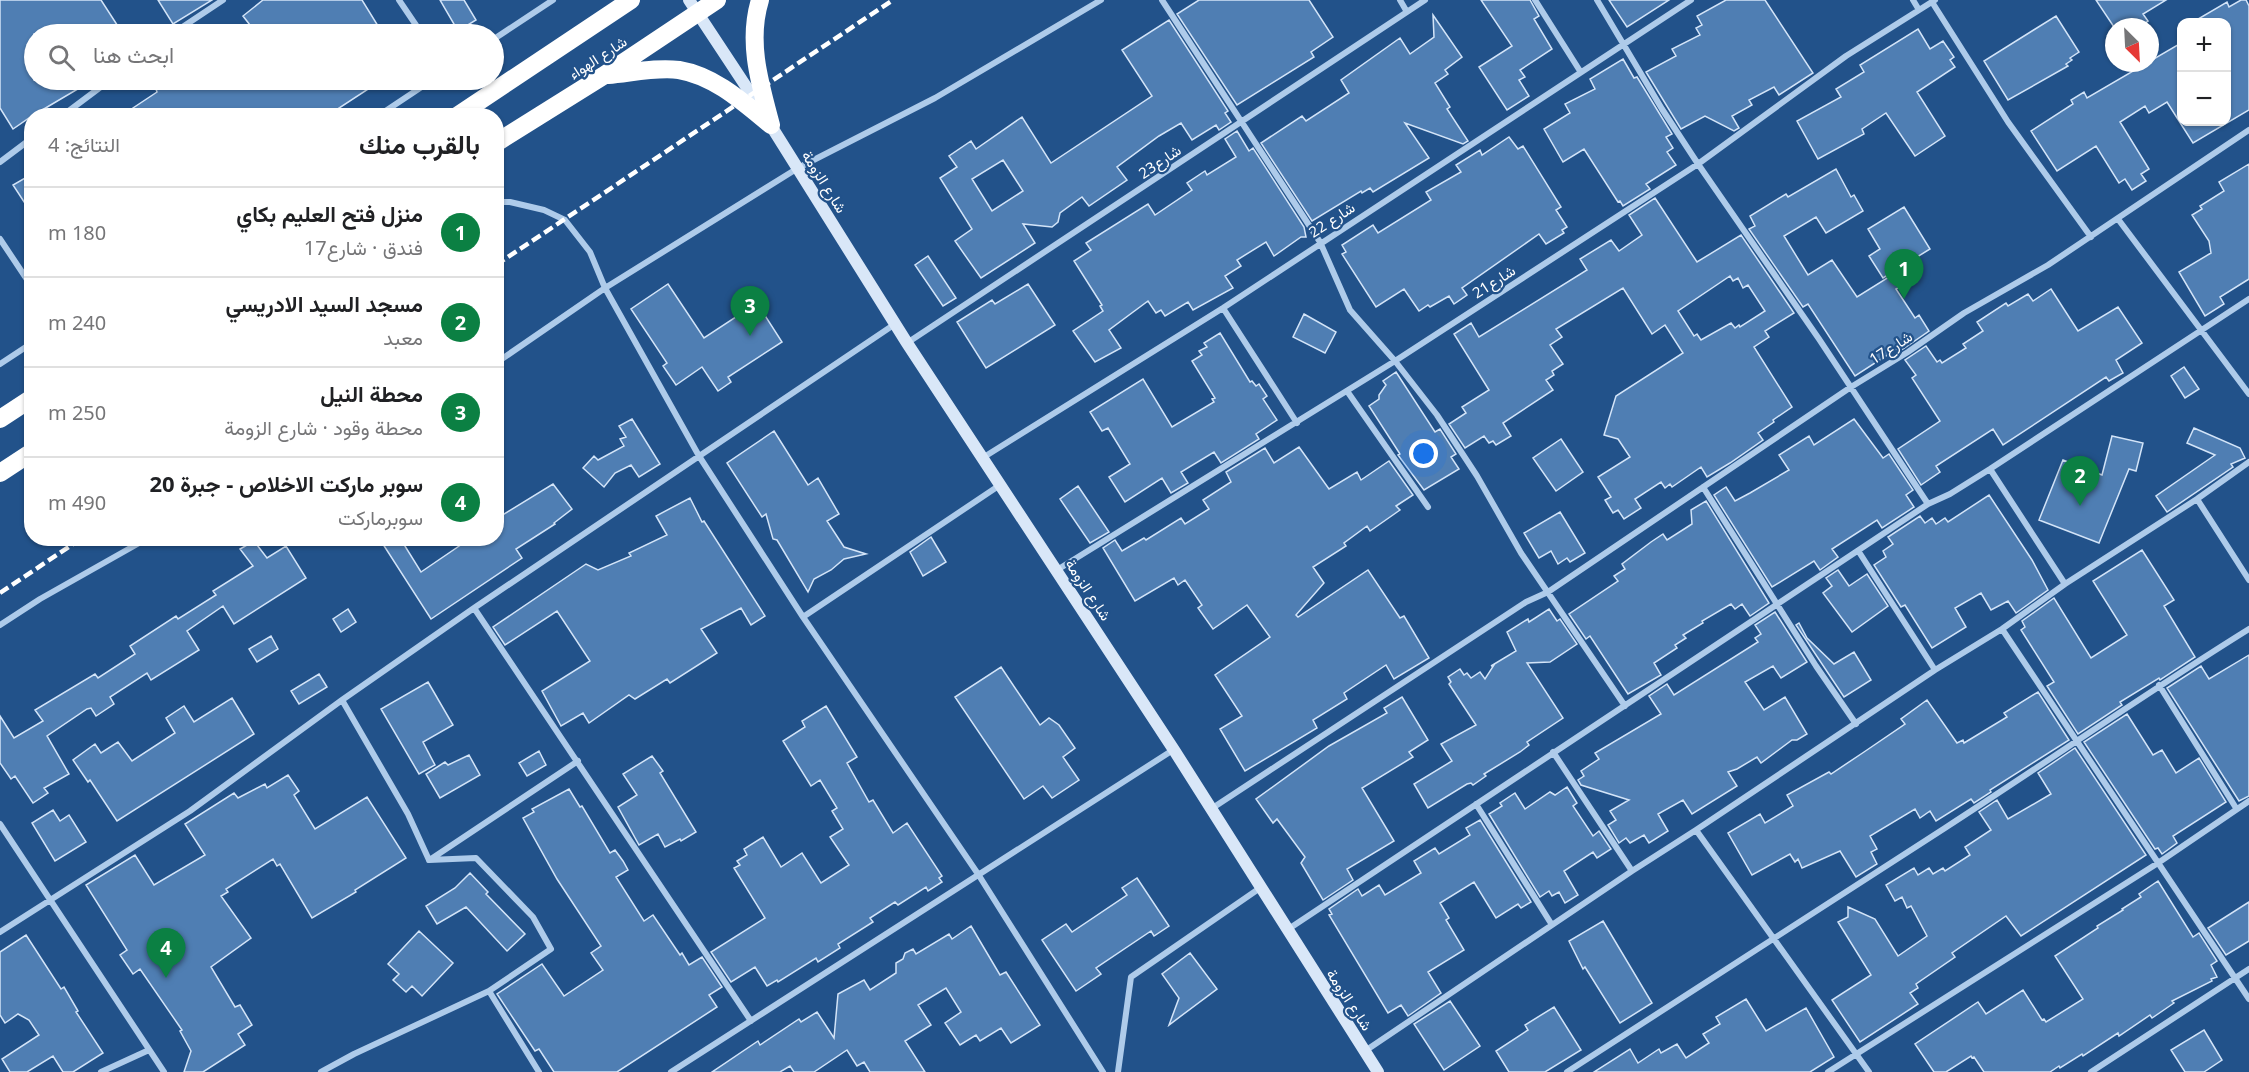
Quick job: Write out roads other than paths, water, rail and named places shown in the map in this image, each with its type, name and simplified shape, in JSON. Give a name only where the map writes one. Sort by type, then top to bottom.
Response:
[{"type":"highway","name":"شارع الهواء","points":[[504,85],[631,0]]},
{"type":"highway","name":"شارع الهواء","points":[[504,139],[603,76],[693,6],[717,0]]},
{"type":"highway","points":[[760,0],[755,18],[754,48],[771,125]]},
{"type":"highway","points":[[603,76],[657,69],[697,74],[741,100],[771,125]]},
{"type":"highway","name":"شارع الهواء","points":[[470,108],[497,90]]},
{"type":"highway","points":[[0,419],[24,403]]},
{"type":"highway","points":[[0,473],[24,457]]},
{"type":"street","points":[[187,24],[223,0]]},
{"type":"street","points":[[399,0],[415,24]]},
{"type":"street","points":[[504,32],[553,0]]},
{"type":"street","points":[[504,357],[605,288],[798,168],[935,98],[1101,0]]},
{"type":"street","points":[[1162,0],[1320,243],[1350,310],[1395,361],[1437,415],[1477,476],[1521,553],[1625,706]]},
{"type":"street","points":[[1400,0],[1407,12]]},
{"type":"street","name":"شارع23","points":[[908,342],[1425,0]]},
{"type":"street","points":[[1535,0],[1580,71]]},
{"type":"street","points":[[1597,0],[1698,164],[1748,234],[1928,504]]},
{"type":"street","name":"شارع 22","points":[[984,457],[1222,308],[1691,0]]},
{"type":"street","points":[[1913,0],[1919,10]]},
{"type":"street","points":[[1934,1],[2008,122],[2091,237]]},
{"type":"street","name":"شارع21","points":[[1057,570],[1395,361],[1698,164],[1846,56],[1934,1]]},
{"type":"street","name":"شارع الزومة","points":[[693,6],[908,342],[1174,750],[1378,1072]]},
{"type":"street","points":[[73,108],[97,90]]},
{"type":"street","points":[[390,108],[417,90]]},
{"type":"street","name":"شارع17","points":[[1211,809],[1526,602],[1548,592],[1851,387],[1965,313],[2091,237],[2249,130]]},
{"type":"street","points":[[0,162],[24,144]]},
{"type":"street","points":[[504,202],[544,210],[565,220],[590,252],[605,288],[699,456],[803,617],[978,874],[1103,1072]]},
{"type":"street","points":[[2118,219],[2249,394]]},
{"type":"street","points":[[0,239],[24,275]]},
{"type":"street","points":[[1287,930],[1928,504],[1950,494],[2249,299]]},
{"type":"street","points":[[1222,308],[1297,423]]},
{"type":"street","points":[[0,932],[190,812],[342,700],[474,608],[896,323]]},
{"type":"street","points":[[0,364],[24,348]]},
{"type":"street","points":[[1347,391],[1428,507]]},
{"type":"street","points":[[1365,1051],[1935,670],[2002,629],[2065,584],[2198,499],[2249,462]]},
{"type":"street","points":[[1989,469],[2065,584]]},
{"type":"street","points":[[803,617],[1001,484]]},
{"type":"street","points":[[1702,487],[1856,724]]},
{"type":"street","points":[[2198,499],[2249,580]]},
{"type":"street","points":[[0,625],[40,599],[134,546]]},
{"type":"street","points":[[1859,552],[1935,670]]},
{"type":"street","points":[[474,608],[751,1021]]},
{"type":"street","points":[[1567,1072],[2079,741],[2159,685],[2249,628]]},
{"type":"street","points":[[2002,629],[2038,686],[2079,741],[2249,999]]},
{"type":"street","points":[[2159,685],[2236,808]]},
{"type":"street","points":[[342,700],[408,814],[429,861]]},
{"type":"street","points":[[671,1072],[1174,750]]},
{"type":"street","points":[[1553,752],[1632,871]]},
{"type":"street","points":[[429,861],[578,761]]},
{"type":"street","points":[[1828,1072],[2158,863],[2249,801]]},
{"type":"street","points":[[1476,804],[1552,925]]},
{"type":"street","points":[[0,824],[164,1072]]},
{"type":"street","points":[[1696,830],[1869,1072]]},
{"type":"street","points":[[321,1072],[354,1054],[489,991],[551,949],[532,917],[476,858],[429,861]]},
{"type":"street","points":[[1118,1072],[1131,977],[1260,888]]},
{"type":"street","points":[[2091,1072],[2249,969]]},
{"type":"street","points":[[489,991],[539,1072]]},
{"type":"street","points":[[101,1072],[149,1050]]},
{"type":"railway","points":[[504,260],[893,0]]},
{"type":"railway","points":[[0,593],[70,546]]},
{"type":"place","name":"منزل فتح العليم بكاي","points":[[1904,299]]},
{"type":"place","name":"محطة النيل","points":[[750,336]]},
{"type":"place","name":"مسجد السيد الادريسي","points":[[2080,506]]},
{"type":"place","name":"سوبر ماركت الاخلاص - جبرة 20","points":[[166,978]]}]
